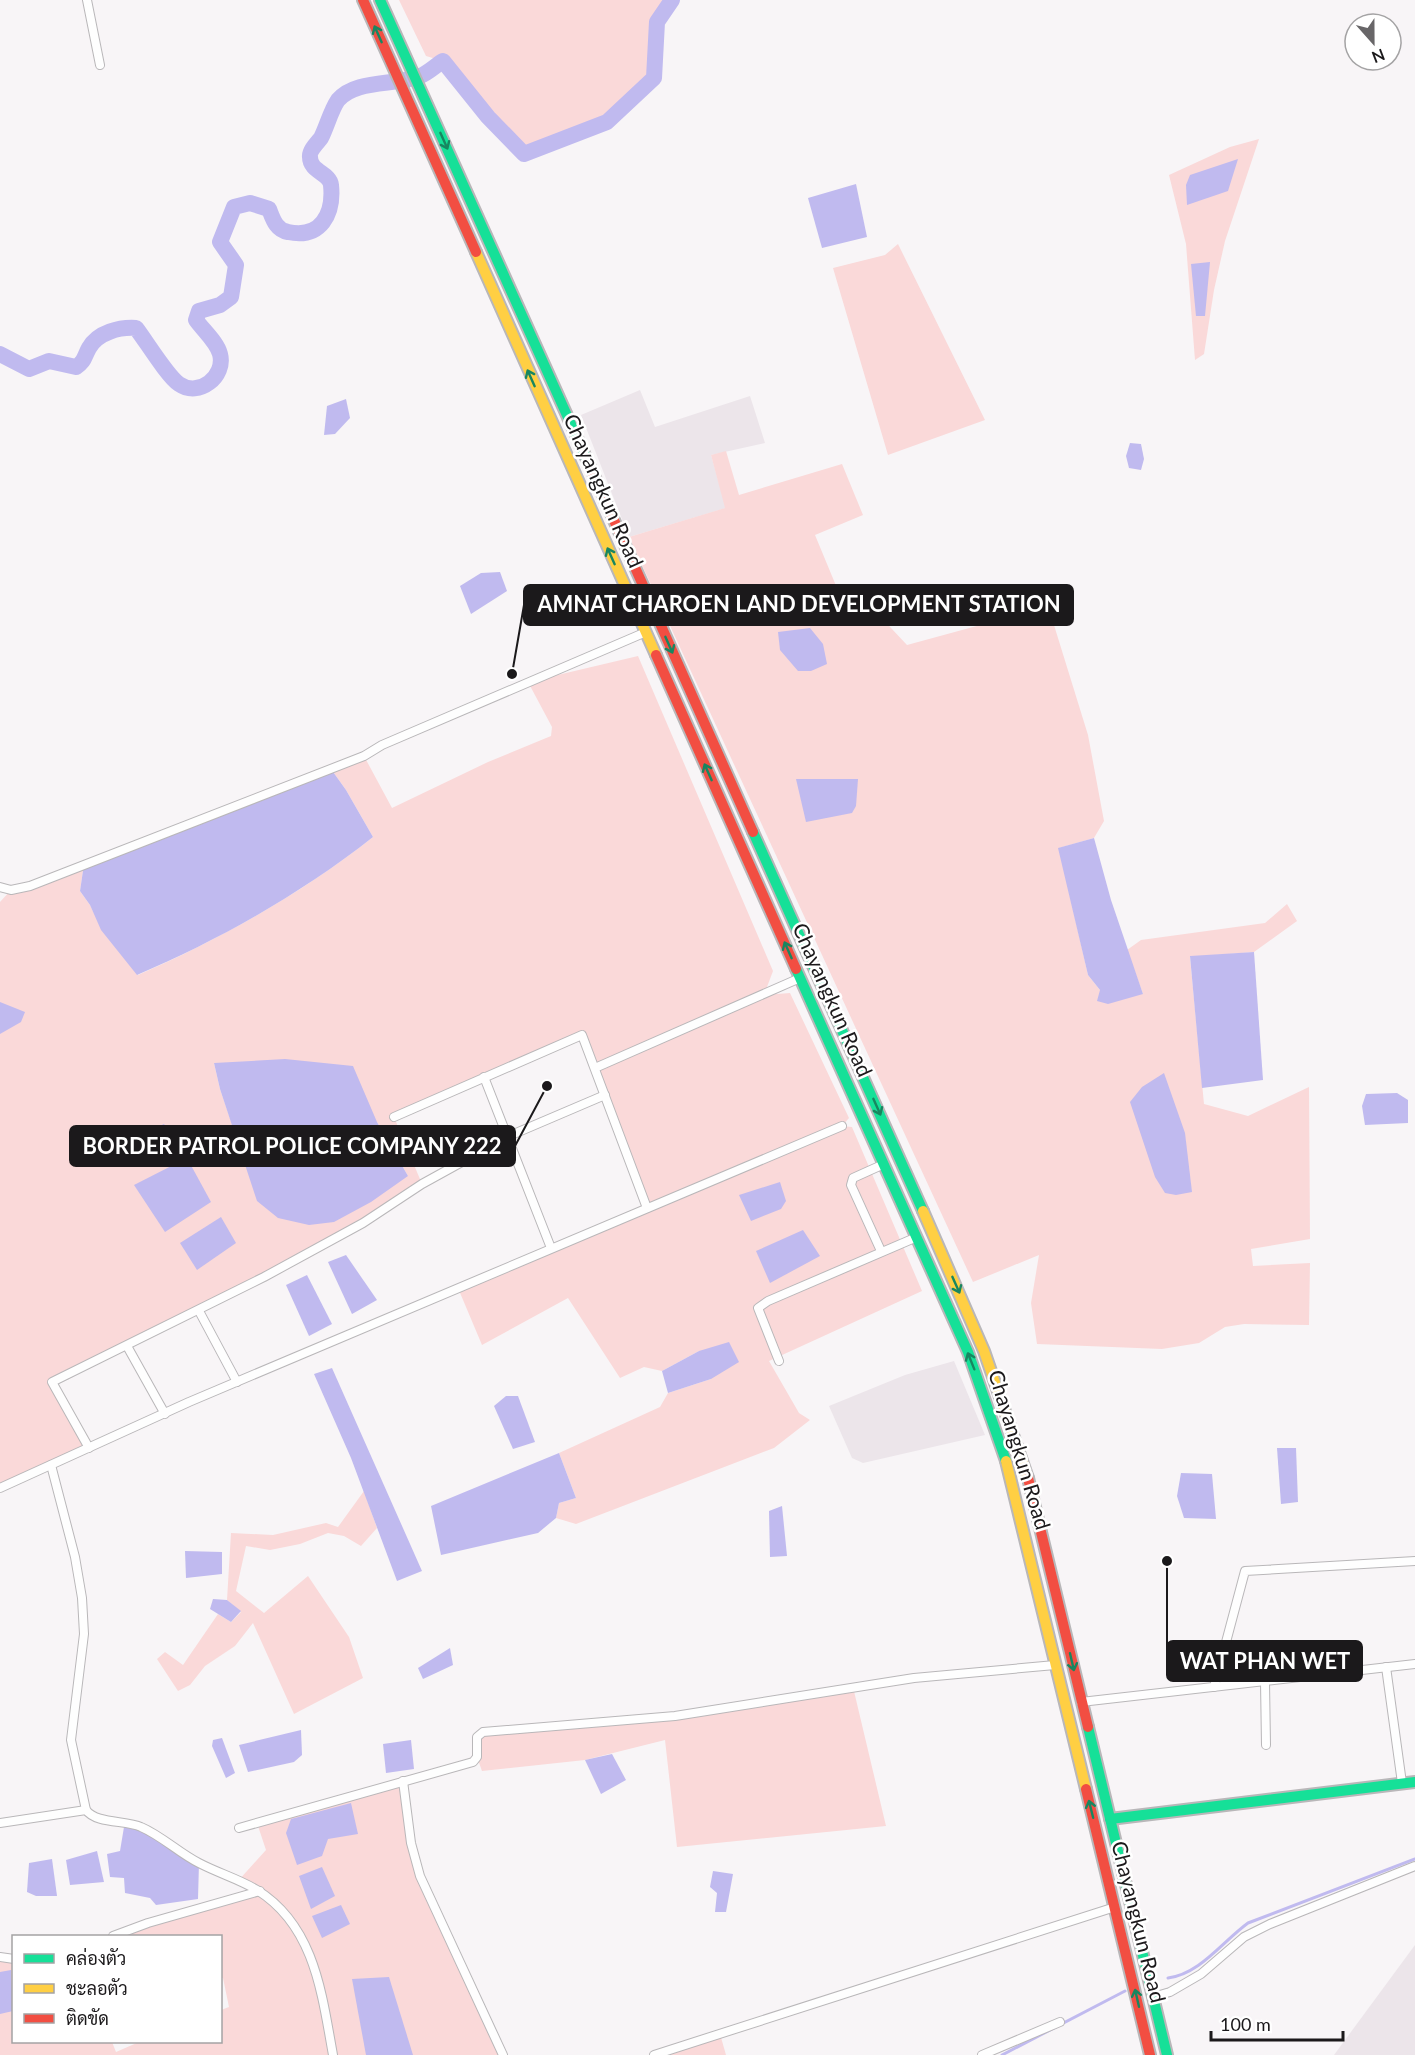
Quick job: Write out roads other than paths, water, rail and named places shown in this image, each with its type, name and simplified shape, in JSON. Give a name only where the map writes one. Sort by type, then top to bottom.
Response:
[{"type":"main road","name":"Chayangkun Road","points":[[363,0],[917,1237],[990,1409],[1008,1467],[1150,2055]]},
{"type":"main road","name":"Chayangkun Road","points":[[380,0],[983,1346],[1024,1463],[1167,2055]]},
{"type":"main road","points":[[821,1022],[836,1015]]},
{"type":"main road","points":[[1110,1819],[1415,1782]]},
{"type":"street","points":[[87,0],[100,65]]},
{"type":"street","points":[[0,887],[10,890],[30,886],[310,778],[645,632]]},
{"type":"street","points":[[595,1068],[800,978]]},
{"type":"street","points":[[394,1117],[582,1035],[647,1208]]},
{"type":"street","points":[[484,1077],[551,1248]]},
{"type":"street","points":[[89,1448],[52,1382],[199,1311],[363,1223],[422,1184],[509,1136],[604,1095]]},
{"type":"street","points":[[0,1488],[237,1382],[842,1126]]},
{"type":"street","points":[[881,1251],[851,1185],[853,1178],[884,1164]]},
{"type":"street","points":[[779,1361],[758,1308],[768,1300],[917,1237]]},
{"type":"street","points":[[199,1311],[237,1382]]},
{"type":"street","points":[[127,1346],[165,1414]]},
{"type":"street","points":[[51,1465],[71,1540],[82,1598],[84,1634],[71,1740],[86,1810],[94,1817],[124,1821],[145,1828],[182,1854],[260,1891],[294,1926],[311,1955],[317,1971],[333,2055]]},
{"type":"street","points":[[1214,1687],[1245,1571],[1415,1561]]},
{"type":"street","points":[[1081,1702],[1415,1664]]},
{"type":"street","points":[[239,1828],[473,1762],[477,1757],[477,1737],[483,1732],[675,1716],[914,1677],[1055,1665]]},
{"type":"street","points":[[1386,1667],[1402,1783]]},
{"type":"street","points":[[1265,1682],[1266,1745]]},
{"type":"street","points":[[403,1781],[411,1843],[420,1876],[503,2055]]},
{"type":"street","points":[[0,1823],[86,1810]]},
{"type":"street","points":[[1153,1997],[1170,1992],[1201,1974],[1244,1937],[1270,1924],[1415,1866]]},
{"type":"street","points":[[116,1935],[148,1923],[260,1891]]},
{"type":"street","points":[[654,2055],[1115,1907]]},
{"type":"street","points":[[982,2055],[1060,2022]]},
{"type":"waterway","points":[[0,354],[29,369],[49,361],[76,367],[83,361],[93,343],[104,334],[123,328],[136,328],[174,380],[187,388],[202,386],[215,377],[221,362],[216,345],[196,320],[199,311],[220,305],[231,297],[236,265],[220,242],[234,207],[250,203],[269,209],[278,226],[288,232],[309,232],[323,222],[330,206],[331,185],[330,181],[313,166],[310,155],[321,138],[338,100],[346,93],[365,86],[420,76],[443,61],[488,117],[524,154],[607,122],[654,78],[657,22],[672,0]]},
{"type":"waterway","points":[[1168,1978],[1180,1975],[1201,1964],[1248,1923],[1415,1859]]},
{"type":"waterway","points":[[1002,2055],[1125,1991]]},
{"type":"place","name":"AMNAT CHAROEN LAND DEVELOPMENT STATION","points":[[512,674]]},
{"type":"place","name":"BORDER PATROL POLICE COMPANY 222","points":[[547,1086]]},
{"type":"place","name":"WAT PHAN WET","points":[[1167,1561]]}]
